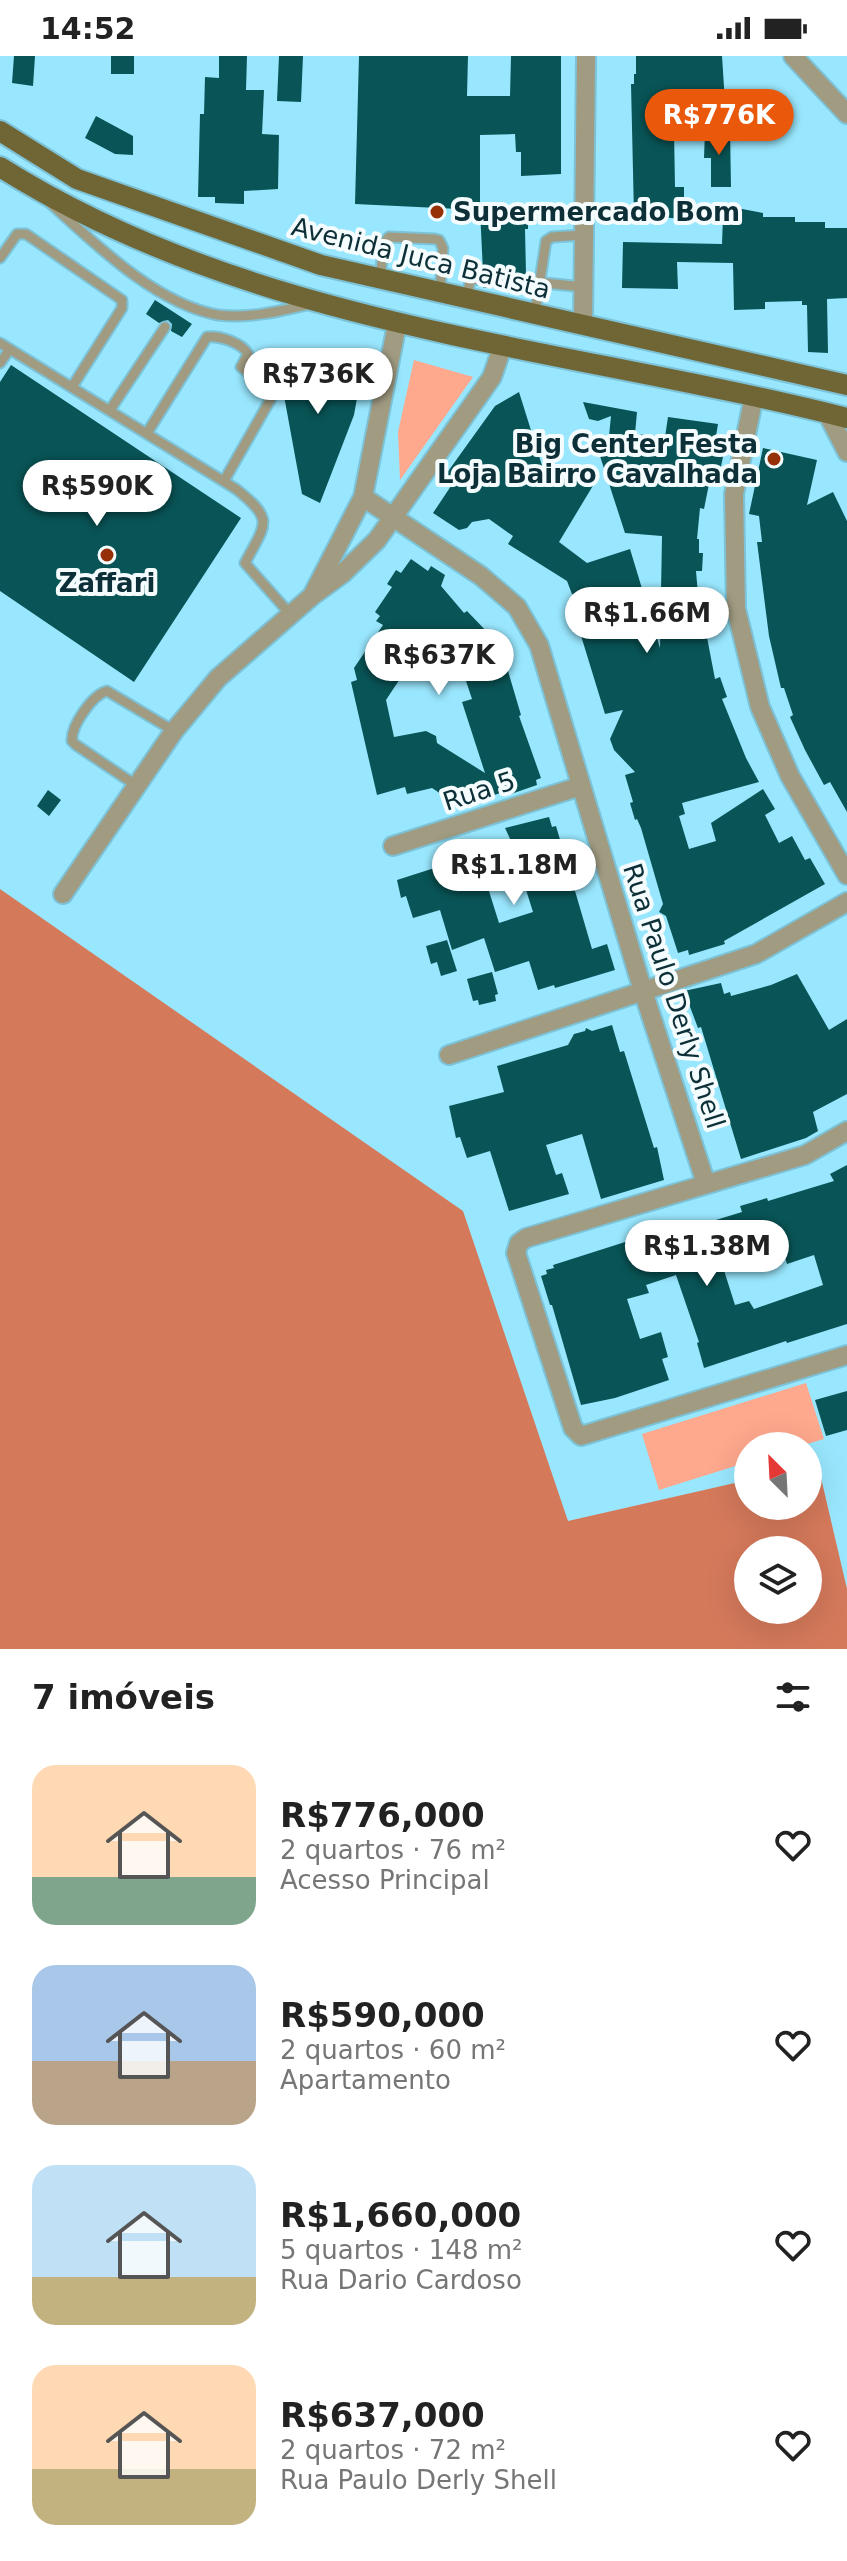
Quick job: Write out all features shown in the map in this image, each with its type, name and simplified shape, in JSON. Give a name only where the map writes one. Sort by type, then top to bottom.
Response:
[{"type":"main road","name":"Avenida Juca Batista","points":[[0,131],[77,179],[321,265],[847,385]]},
{"type":"main road","points":[[0,167],[32,187],[156,247],[224,274],[397,324],[837,415]]},
{"type":"street","points":[[583,324],[586,56]]},
{"type":"street","points":[[793,56],[847,114]]},
{"type":"street","points":[[312,596],[363,497],[397,324]]},
{"type":"street","points":[[63,894],[174,731],[218,678],[290,614],[342,574],[377,540],[492,377],[503,345]]},
{"type":"street","points":[[754,396],[734,494],[736,609],[760,707],[790,776],[847,875]]},
{"type":"street","points":[[837,415],[847,452]]},
{"type":"street","name":"Rua Paulo Derly Shell","points":[[363,497],[481,576],[517,607],[539,645],[643,991],[706,1184]]},
{"type":"street","name":"Rua 5","points":[[393,846],[581,786]]},
{"type":"street","points":[[449,1055],[756,954],[847,902]]},
{"type":"street","points":[[847,1131],[805,1155],[526,1238],[519,1243],[516,1253],[573,1428],[581,1436],[847,1355]]},
{"type":"lane","points":[[32,187],[81,232],[141,279],[181,303],[219,315],[273,313],[320,302]]},
{"type":"lane","points":[[0,258],[17,234],[26,234],[122,300],[122,308],[72,387]]},
{"type":"lane","points":[[535,314],[546,241],[552,237],[584,235]]},
{"type":"lane","points":[[380,279],[386,239],[393,236],[435,239],[443,248],[440,292]]},
{"type":"lane","points":[[467,298],[470,280],[483,279]]},
{"type":"lane","points":[[526,281],[583,287]]},
{"type":"lane","points":[[175,313],[181,303]]},
{"type":"lane","points":[[110,410],[165,327]]},
{"type":"lane","points":[[147,433],[204,339],[214,336],[243,346],[248,354],[241,367],[269,388],[273,395],[224,481]]},
{"type":"lane","points":[[0,343],[253,502],[263,515],[264,527],[245,563],[290,614]]},
{"type":"lane","points":[[0,363],[10,349]]},
{"type":"lane","points":[[137,786],[76,745],[72,741],[73,730],[97,696],[107,691],[174,731]]},
{"type":"shaded area","points":[[414,360],[473,377],[400,480],[398,432]]},
{"type":"shaded area","points":[[0,889],[463,1211],[568,1521],[734,1483],[734,1520],[822,1520],[822,1482],[847,1589],[847,1649],[0,1649]]},
{"type":"shaded area","points":[[806,1383],[822,1432],[734,1432],[734,1466],[659,1490],[642,1434]]},
{"type":"building","points":[[14,56],[35,56],[33,86],[12,83]]},
{"type":"building","points":[[111,56],[134,56],[134,74],[111,74]]},
{"type":"building","points":[[219,56],[247,56],[246,90],[264,90],[262,134],[279,135],[278,189],[244,191],[244,204],[215,203],[215,197],[198,197],[200,114],[204,114],[205,77],[219,78]]},
{"type":"building","points":[[279,56],[303,56],[301,102],[277,101]]},
{"type":"building","points":[[359,56],[468,56],[467,96],[510,96],[511,56],[561,56],[561,174],[521,176],[521,152],[516,152],[515,134],[480,135],[480,207],[528,207],[526,274],[520,276],[519,281],[522,287],[483,288],[490,279],[489,274],[483,272],[480,210],[355,204]]},
{"type":"building","points":[[636,56],[722,56],[725,102],[684,102],[684,130],[674,130],[675,187],[684,187],[684,219],[634,215],[631,84],[634,84],[636,74]]},
{"type":"building","points":[[96,116],[133,136],[133,155],[115,154],[85,138]]},
{"type":"building","points":[[705,130],[730,130],[731,187],[711,187],[711,158],[704,158]]},
{"type":"building","points":[[732,207],[763,213],[763,217],[795,217],[795,222],[825,222],[825,228],[847,228],[847,298],[827,299],[828,353],[808,352],[807,305],[802,305],[802,301],[765,302],[765,309],[734,310],[733,263],[677,262],[678,289],[622,288],[623,242],[722,244],[723,216],[732,216]]},
{"type":"building","points":[[155,300],[192,324],[182,337],[171,331],[172,324],[168,320],[159,323],[146,314]]},
{"type":"building","points":[[276,352],[362,370],[354,415],[320,503],[302,494]]},
{"type":"building","name":"Zaffari","points":[[11,365],[241,518],[134,682],[0,591],[0,382]]},
{"type":"building","points":[[519,392],[545,475],[594,484],[559,542],[587,563],[630,549],[660,648],[662,536],[625,533],[600,456],[607,456],[611,416],[598,421],[589,419],[583,402],[637,412],[635,434],[665,437],[668,417],[718,424],[716,436],[727,438],[717,485],[709,484],[704,509],[700,508],[697,539],[699,553],[703,553],[702,571],[696,571],[699,606],[707,605],[711,632],[706,632],[715,679],[720,677],[727,697],[722,699],[759,782],[682,803],[685,814],[679,816],[689,849],[716,841],[711,823],[763,789],[775,809],[765,815],[779,843],[792,836],[805,860],[810,858],[825,884],[724,941],[725,944],[689,955],[688,950],[678,953],[666,916],[659,912],[663,904],[641,828],[635,820],[625,775],[635,772],[614,750],[610,739],[623,710],[605,714],[567,581],[508,544],[513,536],[489,519],[472,522],[467,528],[459,530],[433,513],[453,483],[444,477],[495,406]]},
{"type":"building","points":[[763,448],[817,460],[807,505],[833,492],[847,521],[847,812],[830,782],[824,785],[790,717],[793,715],[784,688],[781,688],[769,636],[757,542],[762,542],[759,516],[749,514]]},
{"type":"building","points":[[411,559],[428,571],[431,566],[445,575],[441,586],[464,613],[467,611],[491,636],[461,666],[436,674],[421,647],[386,700],[394,737],[426,731],[436,736],[437,743],[485,773],[462,702],[472,699],[462,669],[501,657],[541,778],[536,780],[537,785],[475,801],[472,790],[447,798],[432,788],[407,794],[405,787],[377,795],[351,682],[357,680],[354,668],[383,625],[376,621],[380,616],[375,612],[392,587],[387,584],[396,570],[401,573]]},
{"type":"building","points":[[48,790],[61,800],[49,816],[37,806]]},
{"type":"building","points":[[549,817],[552,827],[556,826],[592,949],[607,944],[615,970],[538,990],[529,961],[495,972],[484,938],[452,950],[440,910],[413,918],[406,896],[401,898],[397,880],[512,843],[505,828]],"holes":[[[522,877],[533,912],[499,923],[488,888]]]},
{"type":"building","points":[[447,940],[457,971],[441,976],[437,962],[431,964],[426,946]]},
{"type":"building","points":[[492,972],[498,994],[495,995],[496,1001],[479,1005],[478,1000],[473,1001],[467,979]]},
{"type":"building","points":[[797,974],[829,1030],[847,1019],[847,1094],[813,1112],[818,1131],[806,1138],[741,1159],[701,1027],[698,1028],[684,991],[721,983],[724,994],[730,992],[731,996]]},
{"type":"building","points":[[612,1025],[620,1052],[624,1051],[654,1148],[657,1147],[664,1180],[601,1199],[582,1134],[546,1145],[556,1175],[562,1173],[569,1194],[509,1211],[490,1151],[467,1158],[460,1137],[456,1138],[449,1106],[504,1092],[497,1066],[568,1045],[574,1034],[586,1028],[592,1031]]},
{"type":"building","points":[[847,1165],[847,1324],[704,1368],[699,1342],[676,1275],[646,1285],[649,1293],[627,1299],[640,1339],[661,1332],[668,1357],[662,1359],[669,1380],[615,1398],[581,1405],[541,1276],[547,1274],[546,1270],[554,1268],[553,1265],[669,1228],[668,1225],[684,1220],[686,1227],[693,1227],[742,1212],[740,1206],[834,1181],[830,1174]],"holes":[[[780,1241],[787,1264],[814,1255],[823,1285],[754,1309],[749,1301],[735,1305],[721,1261],[737,1256],[737,1253]]]},
{"type":"building","points":[[847,1391],[847,1430],[826,1436],[815,1400]]},
{"type":"place","name":"Supermercado Bom","points":[[437,212]]},
{"type":"place","name":"Big Center Festa Loja Bairro Cavalhada","points":[[774,459]]},
{"type":"place","name":"Zaffari","points":[[107,555]]}]
